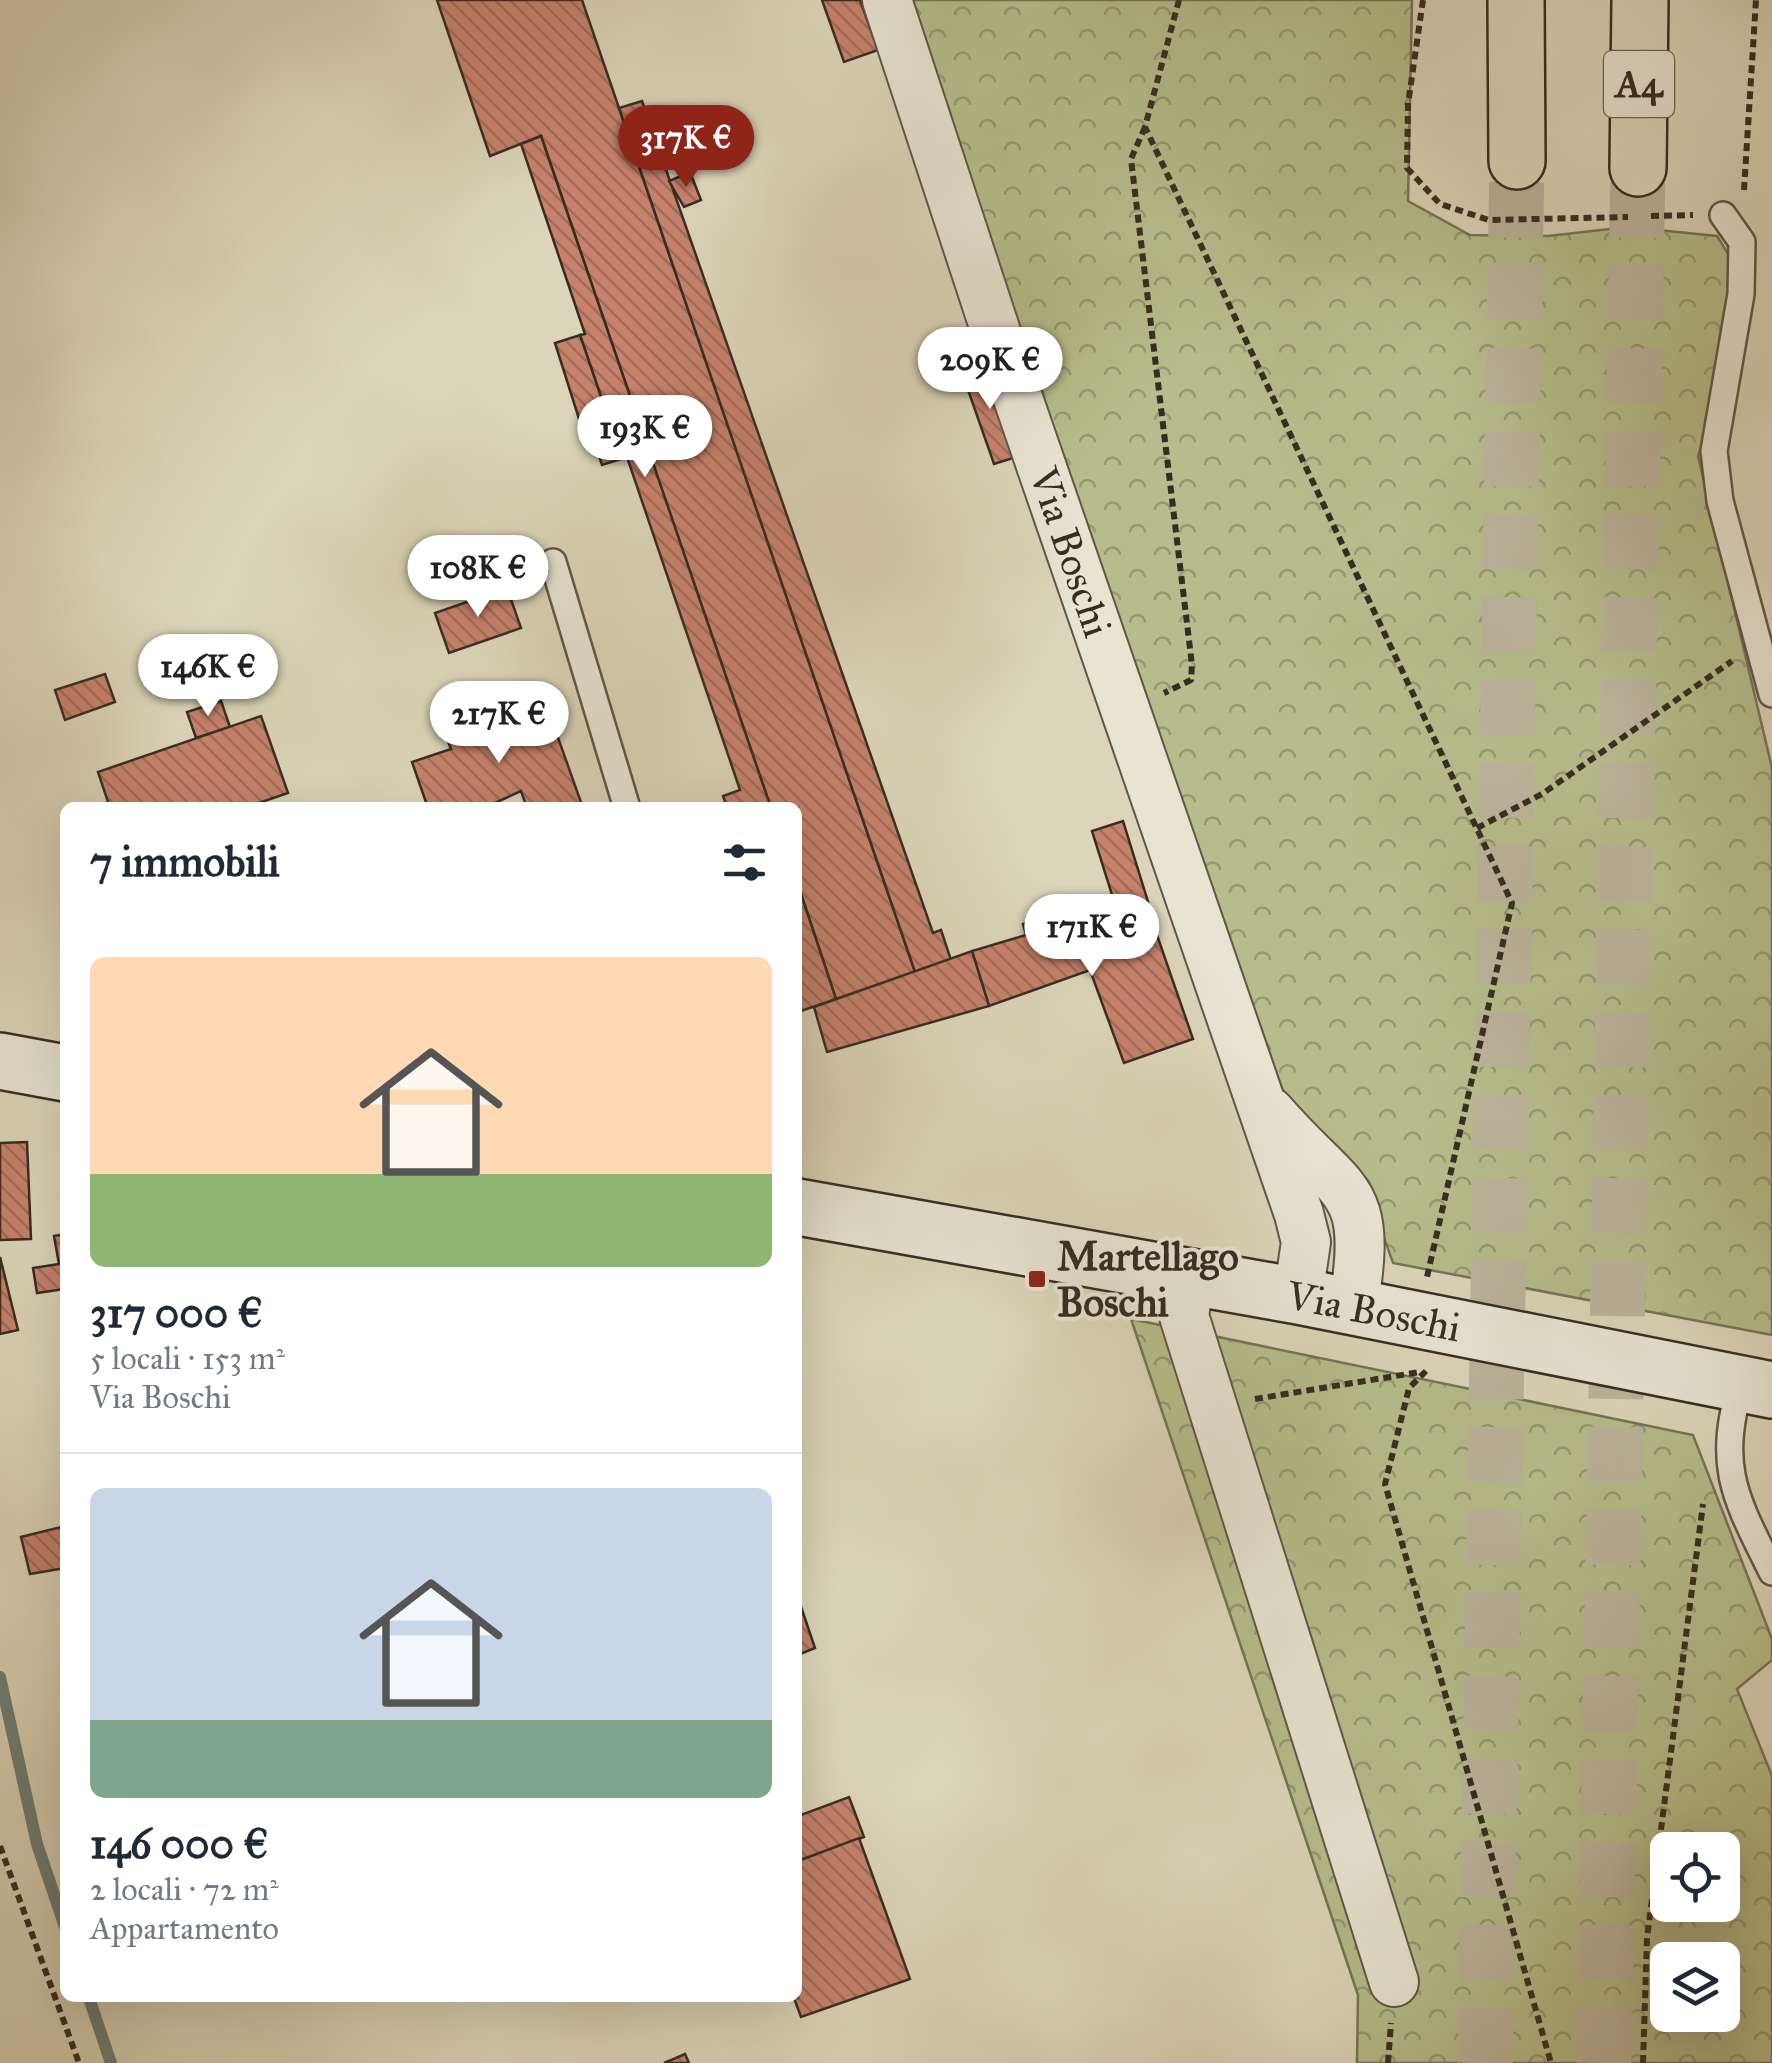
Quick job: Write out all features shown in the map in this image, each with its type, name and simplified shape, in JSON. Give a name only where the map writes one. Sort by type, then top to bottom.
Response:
[{"type":"highway","points":[[1516,0],[1517,161]]},
{"type":"highway","name":"A4","points":[[1638,168],[1640,0]]},
{"type":"main road","points":[[0,1062],[60,1072]]},
{"type":"main road","name":"Via Boschi","points":[[802,1208],[1298,1296],[1756,1386]]},
{"type":"street","name":"Via Boschi","points":[[887,0],[1306,1242],[1298,1296]]},
{"type":"street","points":[[1261,1102],[1306,1153],[1349,1192],[1363,1236],[1353,1308]]},
{"type":"street","points":[[1190,1276],[1184,1316],[1394,1982]]},
{"type":"lane","points":[[1724,215],[1742,242],[1741,294],[1714,451],[1720,500],[1772,694]]},
{"type":"lane","points":[[552,562],[626,802]]},
{"type":"lane","points":[[1756,1386],[1728,1436],[1732,1490],[1772,1572]]},
{"type":"path","points":[[1126,710],[1191,680],[1131,159],[1145,127],[1179,0]]},
{"type":"path","points":[[1724,215],[1747,187],[1756,0]]},
{"type":"path","points":[[1145,127],[1512,903],[1426,1283]]},
{"type":"path","points":[[1476,828],[1542,794],[1759,645]]},
{"type":"path","points":[[1214,1405],[1426,1371],[1446,1373]]},
{"type":"path","points":[[1426,1371],[1409,1388],[1385,1484],[1551,2063]]},
{"type":"path","points":[[1642,2063],[1647,1938],[1703,1505],[1699,1494]]},
{"type":"path","points":[[0,1846],[79,2063]]},
{"type":"green space","points":[[905,0],[1412,0],[1408,201],[1470,235],[1548,236],[1628,227],[1717,236],[1741,275],[1733,349],[1698,456],[1772,768],[1772,1335],[1393,1263],[1363,1178],[1282,1089]]},
{"type":"green space","points":[[1131,1319],[1693,1435],[1772,1639],[1772,1660],[1737,1689],[1772,1776],[1772,2063],[1357,2063],[1358,1995]]},
{"type":"building","points":[[437,0],[582,0],[915,972],[836,999],[802,897],[802,802],[769,802],[541,136],[490,156]]},
{"type":"building","points":[[822,0],[860,0],[878,50],[844,62]]},
{"type":"building","points":[[642,101],[933,933],[941,930],[951,960],[915,972],[619,108]]},
{"type":"building","points":[[541,136],[769,802],[725,802],[723,796],[740,790],[627,457],[602,465],[593,438],[613,432],[580,335],[585,334],[521,144]]},
{"type":"building","points":[[690,172],[701,200],[684,207],[669,181]]},
{"type":"building","points":[[580,335],[613,432],[586,441],[555,343]]},
{"type":"building","points":[[985,359],[1019,456],[994,464],[960,367]]},
{"type":"building","points":[[507,588],[521,628],[449,653],[435,613]]},
{"type":"building","points":[[105,674],[115,702],[65,720],[55,690]]},
{"type":"building","points":[[221,701],[230,727],[196,738],[187,712]]},
{"type":"building","points":[[505,709],[513,728],[550,715],[581,802],[525,802],[521,791],[497,802],[426,802],[412,762],[451,749],[444,731]]},
{"type":"building","points":[[261,716],[288,793],[262,802],[108,802],[98,772]]},
{"type":"building","points":[[1123,821],[1149,905],[1119,917],[1092,831]]},
{"type":"building","points":[[802,897],[836,999],[802,1011]]},
{"type":"building","points":[[1084,906],[1106,954],[1157,935],[1193,1039],[1124,1063],[1090,970],[989,1006],[972,951],[1026,935],[1023,924]]},
{"type":"building","points":[[972,951],[989,1006],[827,1052],[814,1007]]},
{"type":"building","points":[[27,1142],[31,1239],[0,1240],[0,1143]]},
{"type":"building","points":[[60,1235],[60,1290],[37,1293],[33,1268],[59,1264],[54,1236]]},
{"type":"building","points":[[0,1257],[18,1330],[0,1334]]},
{"type":"building","points":[[60,1527],[60,1569],[30,1574],[21,1537]]},
{"type":"building","points":[[802,1610],[815,1648],[802,1653]]},
{"type":"building","points":[[849,1797],[864,1837],[802,1860],[802,1815]]},
{"type":"building","points":[[859,1838],[910,1979],[801,2017],[795,2002],[802,2002],[802,1859]]},
{"type":"building","points":[[685,2054],[689,2063],[664,2063],[676,2058]]},
{"type":"waterway","points":[[0,1677],[37,1844],[60,1912]]},
{"type":"waterway","points":[[90,2002],[111,2063]]},
{"type":"tunnel","points":[[1485,2063],[1517,161]]},
{"type":"tunnel","points":[[1604,2063],[1638,168]]},
{"type":"place","name":"Martellago Boschi","points":[[1037,1279]]}]
